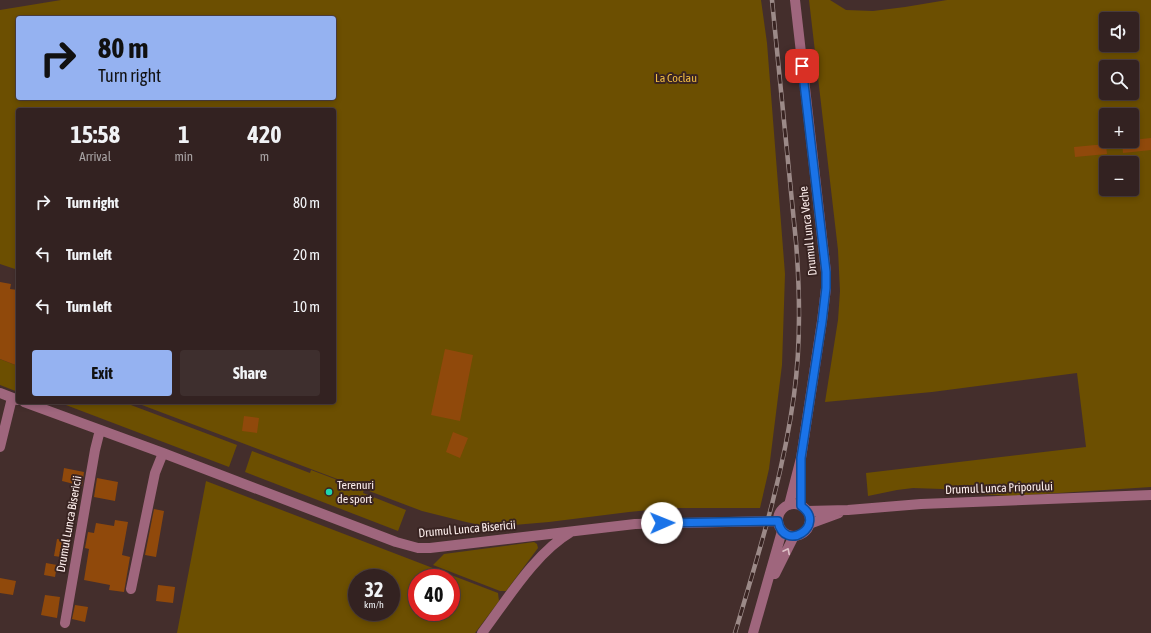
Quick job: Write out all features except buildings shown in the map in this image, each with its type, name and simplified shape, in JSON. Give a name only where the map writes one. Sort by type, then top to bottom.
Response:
[{"type":"street","name":"Drumul Lunca Veche","points":[[789,505],[801,458],[826,288],[826,272],[794,0]]},
{"type":"street","points":[[0,393],[15,399],[0,447]]},
{"type":"street","name":"Drumul Lunca Bisericii","points":[[29,404],[410,547],[444,547],[574,530]]},
{"type":"street","name":"Drumul Lunca Bisericii","points":[[65,623],[95,450],[100,430]]},
{"type":"street","points":[[131,589],[154,481],[163,453]]},
{"type":"street","name":"Drumul Lunca Veche","points":[[801,458],[804,509]]},
{"type":"street","name":"Drumul Lunca Priporului","points":[[804,509],[848,510],[922,504],[1151,495]]},
{"type":"street","points":[[794,504],[804,509],[810,519],[805,532],[794,536],[788,535],[782,531],[778,521],[781,511],[789,505],[794,504]]},
{"type":"street","name":"Drumul Lunca Priporului","points":[[809,524],[848,510]]},
{"type":"street","points":[[482,633],[535,564],[553,546],[574,530],[617,525],[655,523],[778,521]]},
{"type":"street","points":[[753,633],[782,531]]},
{"type":"street","points":[[766,591],[794,536]]},
{"type":"green space","name":"La Coclau","points":[[61,0],[761,0],[767,43],[785,274],[782,365],[769,469],[760,508],[669,508],[549,522],[490,527],[422,511],[139,404],[336,404],[336,108],[16,108],[16,269],[0,264],[0,10]]},
{"type":"green space","points":[[809,0],[830,0],[846,10],[873,11],[947,0],[1151,0],[1151,487],[1013,496],[974,494],[942,489],[913,488],[868,496],[866,473],[1086,447],[1077,373],[932,392],[825,402],[838,320],[840,291],[838,250]]},
{"type":"green space","points":[[0,359],[16,365],[16,391],[0,385]]},
{"type":"green space","points":[[63,404],[128,404],[237,445],[229,467]]},
{"type":"green space","name":"Terenuri de sport","points":[[252,451],[310,473],[311,470],[364,490],[363,493],[406,510],[398,531],[245,472]]},
{"type":"green space","points":[[206,481],[435,569],[408,569],[408,621],[460,621],[460,578],[498,593],[499,601],[475,633],[177,633]]},
{"type":"green space","points":[[534,542],[537,544],[538,548],[506,591],[500,591],[460,575],[460,569],[443,569],[433,565],[444,554]]},
{"type":"railway","points":[[735,633],[777,486],[789,426],[798,357],[799,299],[796,242],[772,0]]},
{"type":"place","name":"Terenuri de sport","points":[[329,492]]},
{"type":"route","points":[[662,523],[778,521],[782,531],[791,536],[797,536],[805,532],[809,524],[809,514],[801,506],[801,458],[822,322],[826,288],[826,272],[802,66]]}]
